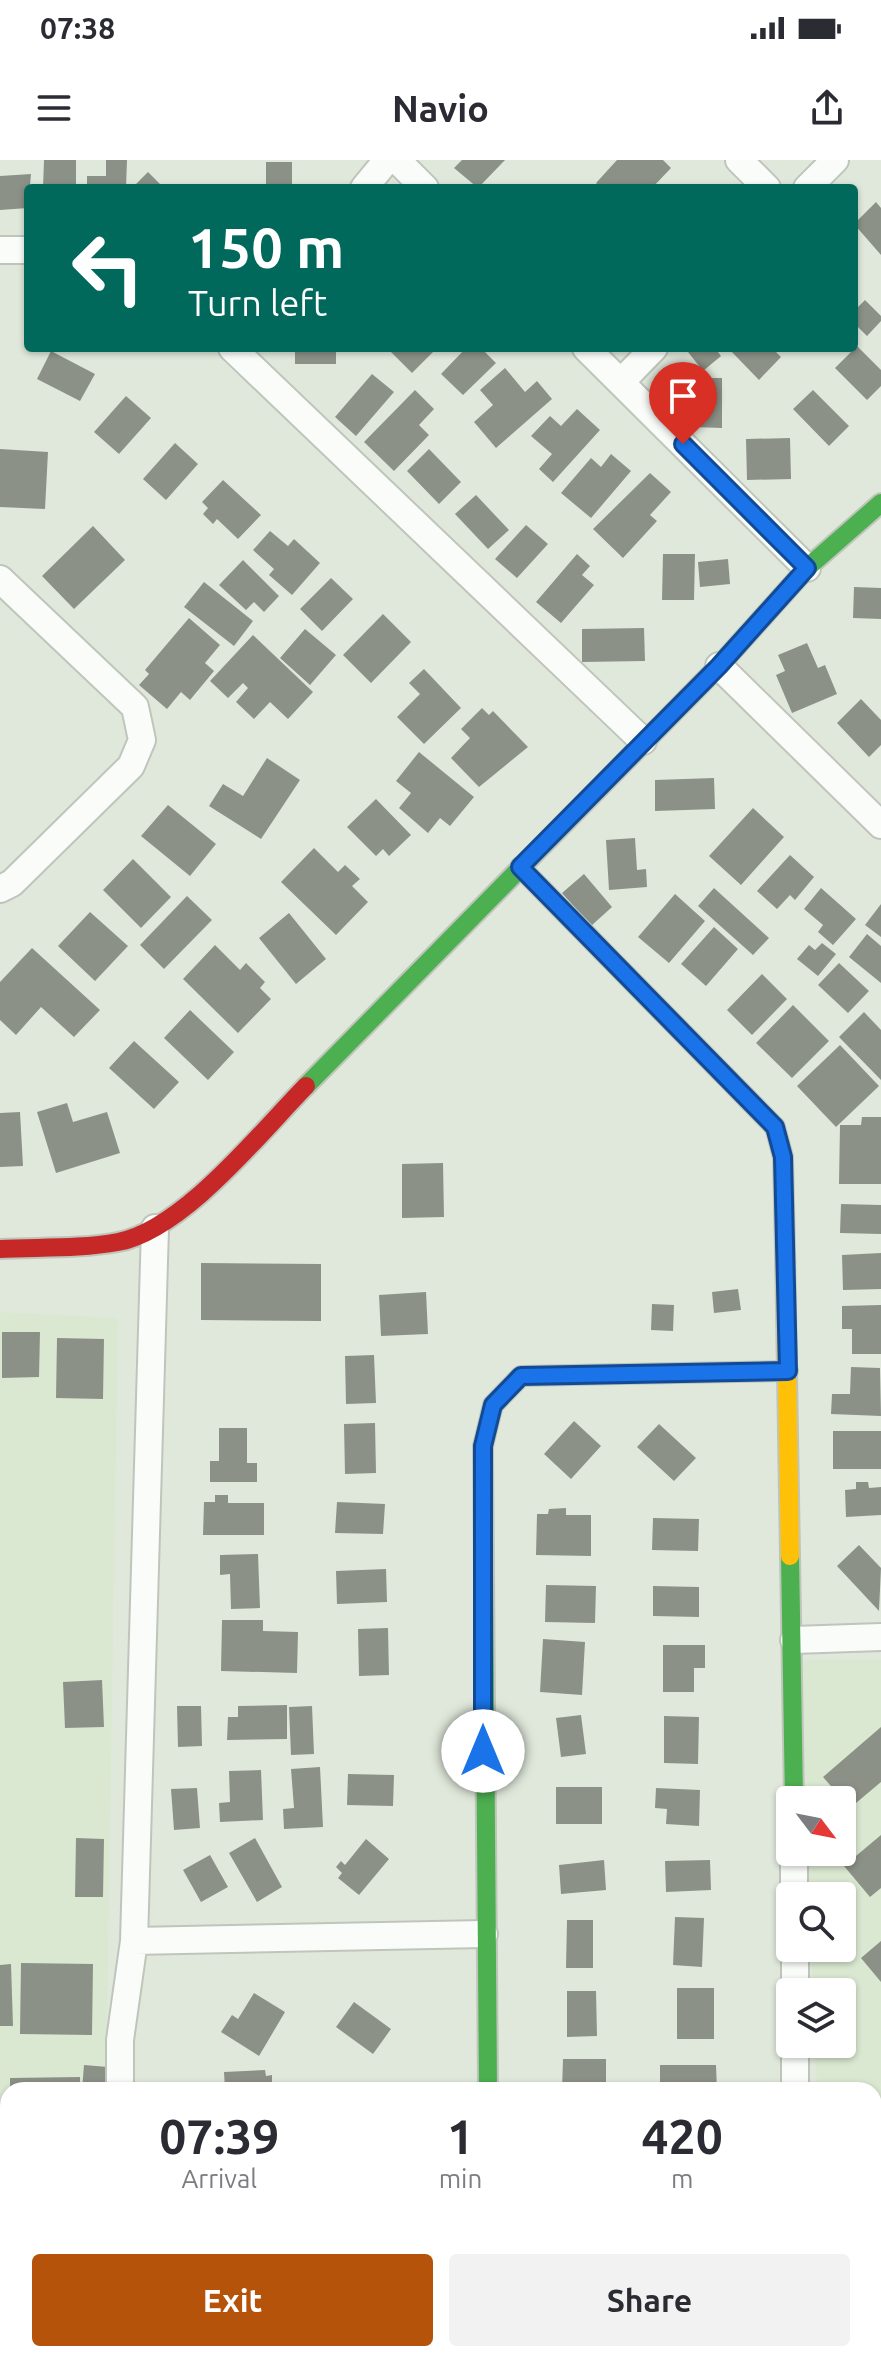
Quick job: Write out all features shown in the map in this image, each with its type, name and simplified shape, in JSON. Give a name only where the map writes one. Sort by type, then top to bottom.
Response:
[{"type":"street","points":[[367,184],[387,160]]},
{"type":"street","points":[[397,160],[421,184]]},
{"type":"street","points":[[739,160],[763,184]]},
{"type":"street","points":[[811,184],[835,160]]},
{"type":"street","points":[[0,250],[24,250]]},
{"type":"street","points":[[236,352],[643,741]]},
{"type":"street","points":[[590,352],[807,568]]},
{"type":"street","points":[[621,382],[650,352]]},
{"type":"street","points":[[0,1249],[119,1242],[155,1228],[190,1204],[719,666],[807,568],[881,503]]},
{"type":"street","points":[[0,579],[135,707],[142,740],[131,766],[12,883],[0,889]]},
{"type":"street","points":[[719,666],[881,825]]},
{"type":"street","points":[[520,867],[775,1127],[783,1157],[794,1640],[794,1786]]},
{"type":"street","points":[[120,2082],[120,2040],[134,1941],[155,1228]]},
{"type":"street","points":[[488,2082],[484,1934],[483,1446],[493,1405],[521,1376],[788,1371]]},
{"type":"street","points":[[794,1640],[881,1637]]},
{"type":"street","points":[[134,1941],[484,1934]]},
{"type":"street","points":[[795,2058],[795,2082]]},
{"type":"shaded area","points":[[0,1312],[118,1318],[106,2082],[0,2082]]},
{"type":"shaded area","points":[[801,1660],[881,1660],[881,2082],[817,2082],[816,2058],[856,2058],[856,1978],[812,1978],[812,1962],[856,1962],[856,1882],[809,1882],[809,1866],[856,1866],[856,1786],[806,1786]]},
{"type":"building","points":[[44,160],[76,160],[76,184],[43,184]]},
{"type":"building","points":[[106,160],[127,160],[126,184],[87,184],[87,176],[106,176]]},
{"type":"building","points":[[462,160],[505,160],[482,184],[473,184],[454,168]]},
{"type":"building","points":[[617,160],[663,160],[671,168],[656,184],[596,183]]},
{"type":"building","points":[[266,162],[292,162],[292,184],[266,184]]},
{"type":"building","points":[[148,172],[160,184],[136,184]]},
{"type":"building","points":[[31,174],[30,184],[24,184],[24,208],[0,210],[0,176]]},
{"type":"building","points":[[876,202],[881,208],[881,255],[858,229],[858,220]]},
{"type":"building","points":[[865,300],[881,316],[881,321],[867,336],[858,327],[858,307]]},
{"type":"building","points":[[858,347],[881,370],[881,386],[867,400],[835,368],[851,352],[858,352]]},
{"type":"building","points":[[50,352],[95,374],[80,401],[37,379]]},
{"type":"building","points":[[295,352],[336,352],[336,364],[295,364]]},
{"type":"building","points":[[391,352],[433,352],[412,373]]},
{"type":"building","points":[[462,352],[485,352],[496,363],[463,395],[441,374]]},
{"type":"building","points":[[688,352],[718,352],[721,356],[703,371]]},
{"type":"building","points":[[732,352],[776,352],[781,357],[759,380]]},
{"type":"building","points":[[505,368],[525,392],[537,381],[552,399],[496,448],[474,422],[493,405],[480,390]]},
{"type":"building","points":[[372,374],[394,392],[356,436],[335,417]]},
{"type":"building","points":[[694,378],[722,378],[722,428],[693,427]]},
{"type":"building","points":[[415,390],[434,409],[419,425],[429,435],[394,471],[364,442]]},
{"type":"building","points":[[813,390],[849,426],[829,446],[793,409]]},
{"type":"building","points":[[126,396],[151,418],[119,454],[94,432]]},
{"type":"building","points":[[577,409],[600,430],[553,482],[539,469],[552,454],[531,436],[550,416],[561,426]]},
{"type":"building","points":[[790,438],[791,479],[747,480],[746,439]]},
{"type":"building","points":[[175,443],[198,464],[166,500],[143,479]]},
{"type":"building","points":[[0,449],[48,452],[45,509],[0,507]]},
{"type":"building","points":[[429,449],[461,482],[439,504],[407,471]]},
{"type":"building","points":[[611,454],[631,471],[591,518],[561,493],[591,458],[601,467]]},
{"type":"building","points":[[650,473],[671,492],[650,515],[657,521],[623,558],[593,529]]},
{"type":"building","points":[[223,480],[261,515],[238,539],[217,519],[213,524],[203,514],[208,508],[202,502]]},
{"type":"building","points":[[476,495],[509,530],[488,549],[455,514]]},
{"type":"building","points":[[526,525],[548,544],[517,578],[495,559]]},
{"type":"building","points":[[93,526],[125,560],[74,609],[42,576]]},
{"type":"building","points":[[270,531],[288,546],[294,539],[320,563],[292,595],[269,575],[274,569],[253,550]]},
{"type":"building","points":[[577,554],[590,566],[582,575],[594,585],[561,623],[536,602]]},
{"type":"building","points":[[663,554],[695,554],[694,600],[662,600]]},
{"type":"building","points":[[728,559],[730,584],[700,587],[698,562]]},
{"type":"building","points":[[243,560],[279,596],[264,612],[254,602],[246,610],[219,585]]},
{"type":"building","points":[[331,578],[353,599],[322,631],[300,609]]},
{"type":"building","points":[[204,582],[253,621],[234,646],[184,607]]},
{"type":"building","points":[[854,587],[881,588],[881,619],[853,618]]},
{"type":"building","points":[[383,614],[411,642],[371,683],[343,655]]},
{"type":"building","points":[[189,618],[220,645],[205,663],[214,671],[190,700],[181,692],[167,709],[139,685],[149,674],[145,670]]},
{"type":"building","points":[[644,628],[645,661],[582,662],[582,629]]},
{"type":"building","points":[[305,629],[336,655],[310,685],[280,658]]},
{"type":"building","points":[[253,635],[313,692],[288,719],[270,702],[254,719],[236,702],[248,688],[243,683],[228,698],[210,681]]},
{"type":"building","points":[[807,643],[818,668],[825,665],[837,694],[792,713],[776,675],[785,671],[778,655]]},
{"type":"building","points":[[424,669],[461,708],[424,744],[397,717],[420,694],[409,683]]},
{"type":"building","points":[[861,699],[881,720],[881,745],[869,757],[837,723]]},
{"type":"building","points":[[482,708],[489,715],[493,711],[528,747],[479,787],[451,758],[470,738],[461,729]]},
{"type":"building","points":[[419,752],[474,797],[450,826],[440,818],[428,833],[399,808],[411,793],[396,781]]},
{"type":"building","points":[[267,758],[300,780],[261,839],[209,806],[223,784],[243,796]]},
{"type":"building","points":[[714,778],[715,809],[655,811],[655,780]]},
{"type":"building","points":[[376,799],[411,835],[389,856],[383,849],[376,856],[347,827]]},
{"type":"building","points":[[168,805],[216,844],[190,876],[141,836]]},
{"type":"building","points":[[753,808],[784,837],[741,885],[709,856]]},
{"type":"building","points":[[635,838],[637,870],[646,869],[647,887],[609,890],[606,840]]},
{"type":"building","points":[[314,848],[338,872],[345,865],[360,879],[352,886],[368,902],[336,935],[281,882]]},
{"type":"building","points":[[790,855],[814,877],[795,900],[790,895],[777,909],[757,891]]},
{"type":"building","points":[[133,859],[171,897],[141,928],[103,890]]},
{"type":"building","points":[[584,874],[612,907],[591,926],[562,893]]},
{"type":"building","points":[[714,888],[769,938],[753,955],[698,906]]},
{"type":"building","points":[[821,888],[856,919],[833,945],[818,932],[823,925],[804,909]]},
{"type":"building","points":[[675,894],[705,921],[669,963],[638,937]]},
{"type":"building","points":[[187,896],[212,920],[164,969],[140,945]]},
{"type":"building","points":[[881,904],[881,937],[865,925]]},
{"type":"building","points":[[90,912],[128,946],[95,981],[58,946]]},
{"type":"building","points":[[289,913],[326,959],[296,984],[259,938]]},
{"type":"building","points":[[714,927],[738,949],[706,986],[681,964]]},
{"type":"building","points":[[867,934],[881,946],[881,983],[849,957]]},
{"type":"building","points":[[822,943],[836,954],[818,976],[797,959],[809,945],[815,950]]},
{"type":"building","points":[[215,945],[240,970],[246,963],[265,982],[260,988],[271,999],[238,1033],[183,979]]},
{"type":"building","points":[[32,948],[100,1010],[74,1037],[41,1007],[16,1035],[0,1020],[0,982]]},
{"type":"building","points":[[839,963],[869,991],[848,1013],[818,985]]},
{"type":"building","points":[[762,974],[787,999],[752,1035],[727,1010]]},
{"type":"building","points":[[793,1005],[829,1041],[792,1078],[756,1043]]},
{"type":"building","points":[[190,1010],[234,1052],[208,1080],[164,1038]]},
{"type":"building","points":[[864,1012],[881,1030],[881,1080],[839,1037]]},
{"type":"building","points":[[134,1041],[179,1082],[154,1109],[109,1068]]},
{"type":"building","points":[[840,1045],[879,1086],[836,1127],[797,1086]]},
{"type":"building","points":[[67,1103],[73,1122],[107,1112],[120,1153],[56,1173],[37,1112]]},
{"type":"building","points":[[20,1112],[23,1166],[0,1167],[0,1113]]},
{"type":"building","points":[[862,1117],[881,1117],[881,1184],[839,1184],[840,1125],[861,1125]]},
{"type":"building","points":[[443,1163],[444,1217],[402,1218],[402,1164]]},
{"type":"building","points":[[841,1204],[881,1205],[881,1234],[840,1233]]},
{"type":"building","points":[[881,1253],[881,1289],[843,1290],[842,1255]]},
{"type":"building","points":[[201,1263],[321,1264],[321,1321],[201,1320]]},
{"type":"building","points":[[738,1289],[741,1310],[714,1313],[712,1292]]},
{"type":"building","points":[[426,1292],[428,1334],[381,1336],[379,1295]]},
{"type":"building","points":[[652,1304],[674,1305],[673,1331],[651,1330]]},
{"type":"building","points":[[881,1305],[881,1354],[852,1354],[852,1329],[842,1329],[842,1306]]},
{"type":"building","points":[[2,1332],[40,1332],[39,1377],[2,1378]]},
{"type":"building","points":[[57,1338],[104,1339],[103,1399],[56,1398]]},
{"type":"building","points":[[374,1355],[376,1403],[346,1404],[345,1356]]},
{"type":"building","points":[[851,1367],[880,1368],[881,1416],[831,1414],[832,1394],[850,1394]]},
{"type":"building","points":[[574,1421],[601,1446],[571,1479],[544,1454]]},
{"type":"building","points":[[375,1423],[376,1473],[345,1474],[344,1424]]},
{"type":"building","points":[[659,1424],[696,1458],[674,1481],[637,1447]]},
{"type":"building","points":[[219,1428],[247,1428],[247,1463],[257,1463],[257,1482],[210,1482],[210,1461],[219,1461]]},
{"type":"building","points":[[833,1431],[881,1431],[881,1469],[833,1469]]},
{"type":"building","points":[[856,1482],[868,1482],[869,1488],[881,1487],[881,1515],[846,1517],[845,1490],[856,1489]]},
{"type":"building","points":[[215,1495],[228,1495],[228,1503],[264,1503],[264,1535],[203,1535],[204,1502],[215,1502]]},
{"type":"building","points":[[337,1502],[385,1504],[383,1534],[335,1533]]},
{"type":"building","points":[[566,1508],[566,1515],[591,1515],[591,1556],[536,1555],[537,1514],[548,1514],[549,1509]]},
{"type":"building","points":[[653,1518],[699,1519],[698,1551],[652,1550]]},
{"type":"building","points":[[859,1545],[881,1568],[879,1611],[837,1566]]},
{"type":"building","points":[[258,1554],[260,1608],[231,1609],[230,1574],[220,1575],[220,1555]]},
{"type":"building","points":[[386,1569],[387,1602],[337,1604],[336,1571]]},
{"type":"building","points":[[546,1585],[596,1586],[595,1623],[545,1622]]},
{"type":"building","points":[[653,1586],[699,1587],[699,1617],[653,1616]]},
{"type":"building","points":[[222,1620],[263,1620],[263,1631],[298,1632],[297,1673],[221,1671]]},
{"type":"building","points":[[388,1628],[389,1675],[359,1676],[358,1629]]},
{"type":"building","points":[[543,1639],[585,1642],[582,1695],[540,1692]]},
{"type":"building","points":[[663,1645],[705,1645],[705,1668],[694,1668],[694,1692],[663,1692]]},
{"type":"building","points":[[102,1680],[104,1727],[65,1728],[63,1682]]},
{"type":"building","points":[[287,1705],[287,1739],[227,1740],[228,1717],[238,1717],[238,1706]]},
{"type":"building","points":[[177,1706],[201,1706],[202,1746],[178,1747]]},
{"type":"building","points":[[312,1706],[314,1754],[291,1755],[289,1707]]},
{"type":"building","points":[[581,1715],[586,1754],[561,1757],[556,1718]]},
{"type":"building","points":[[664,1716],[699,1717],[698,1764],[664,1763]]},
{"type":"building","points":[[881,1727],[881,1782],[856,1803],[856,1786],[831,1786],[823,1777]]},
{"type":"building","points":[[320,1767],[323,1827],[284,1829],[283,1809],[294,1808],[291,1769]]},
{"type":"building","points":[[261,1770],[263,1820],[220,1822],[219,1803],[230,1802],[229,1771]]},
{"type":"building","points":[[348,1774],[394,1775],[393,1806],[347,1805]]},
{"type":"building","points":[[556,1787],[602,1787],[602,1824],[556,1824]]},
{"type":"building","points":[[197,1788],[200,1828],[174,1830],[171,1789]]},
{"type":"building","points":[[656,1788],[700,1790],[699,1826],[666,1824],[667,1809],[655,1808]]},
{"type":"building","points":[[881,1835],[881,1888],[870,1897],[844,1866],[856,1866],[856,1856]]},
{"type":"building","points":[[76,1838],[104,1839],[103,1897],[75,1897]]},
{"type":"building","points":[[255,1838],[282,1887],[257,1902],[229,1853]]},
{"type":"building","points":[[366,1839],[389,1859],[359,1895],[338,1878],[342,1873],[336,1867],[341,1861],[345,1865]]},
{"type":"building","points":[[210,1855],[228,1887],[201,1902],[183,1870]]},
{"type":"building","points":[[604,1860],[606,1890],[561,1894],[559,1865]]},
{"type":"building","points":[[710,1860],[711,1890],[666,1892],[665,1861]]},
{"type":"building","points":[[675,1917],[704,1918],[702,1967],[673,1965]]},
{"type":"building","points":[[567,1920],[593,1920],[593,1968],[566,1968]]},
{"type":"building","points":[[881,1941],[881,1982],[861,1958]]},
{"type":"building","points":[[21,1963],[93,1964],[92,2035],[20,2034]]},
{"type":"building","points":[[11,1964],[13,2026],[0,2026],[0,1965]]},
{"type":"building","points":[[677,1988],[714,1988],[714,2039],[677,2039]]},
{"type":"building","points":[[567,1991],[596,1991],[597,2036],[567,2037]]},
{"type":"building","points":[[254,1993],[285,2012],[259,2056],[221,2032],[232,2015],[238,2019]]},
{"type":"building","points":[[354,2002],[391,2029],[373,2054],[336,2027]]},
{"type":"building","points":[[563,2059],[606,2059],[606,2082],[562,2082]]},
{"type":"building","points":[[84,2065],[108,2067],[107,2082],[83,2082]]},
{"type":"building","points":[[660,2065],[716,2065],[717,2082],[660,2082]]},
{"type":"building","points":[[265,2070],[266,2076],[272,2075],[272,2082],[225,2082],[224,2072]]},
{"type":"building","points":[[80,2077],[80,2082],[10,2082],[10,2078]]},
{"type":"traffic: fast","points":[[306,1086],[719,666],[807,568],[881,503]]},
{"type":"traffic: fast","points":[[520,867],[775,1127],[783,1157],[785,1251]]},
{"type":"traffic: fast","points":[[488,2082],[483,1446],[493,1405],[521,1376],[621,1374]]},
{"type":"traffic: fast","points":[[790,1556],[794,1786]]},
{"type":"traffic: slow","points":[[785,1251],[790,1556]]},
{"type":"traffic: slow","points":[[621,1374],[788,1371]]},
{"type":"traffic: jam","points":[[0,1249],[104,1244],[143,1234],[194,1200],[306,1086]]},
{"type":"route","points":[[483,1751],[483,1446],[493,1405],[521,1376],[788,1371],[783,1157],[775,1127],[520,867],[719,666],[807,568],[683,444]]}]
